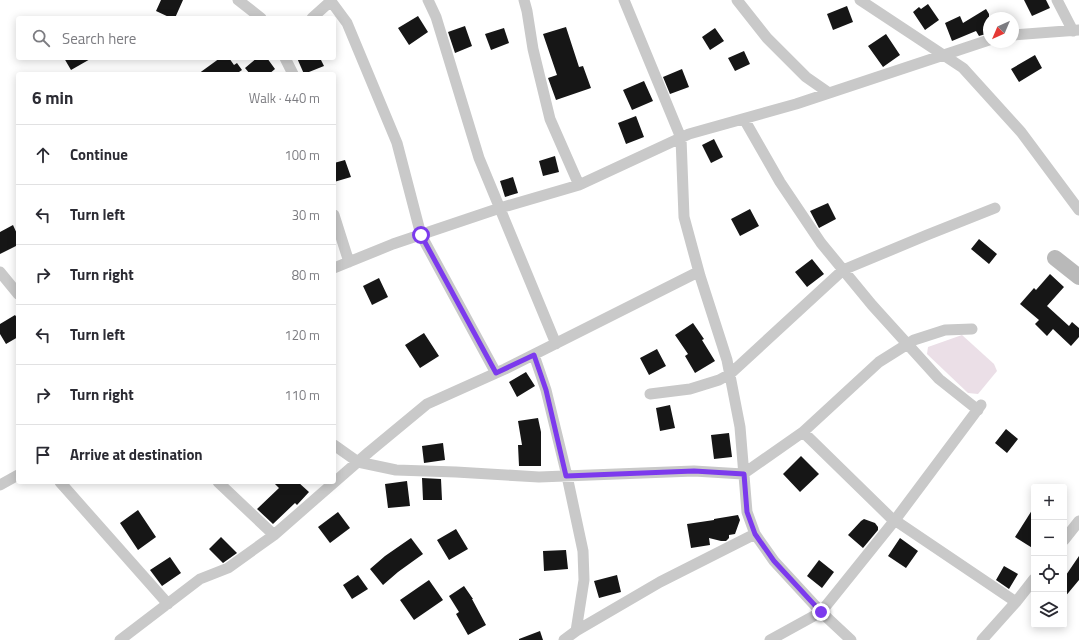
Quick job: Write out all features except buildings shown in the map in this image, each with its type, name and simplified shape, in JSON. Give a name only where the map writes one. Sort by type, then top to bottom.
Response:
[{"type":"street","points":[[238,0],[258,16]]},
{"type":"street","points":[[314,16],[331,0],[347,23],[396,143],[421,235],[496,373]]},
{"type":"street","points":[[428,0],[436,17],[478,158],[556,344]]},
{"type":"street","points":[[524,0],[533,49],[550,119],[579,185]]},
{"type":"street","points":[[624,0],[681,138],[684,217],[698,272],[727,360],[730,374],[740,427],[747,512],[755,534],[774,561],[821,612],[851,640]]},
{"type":"street","points":[[737,0],[767,38],[806,77],[829,93]]},
{"type":"street","points":[[860,0],[963,68],[1021,132],[1079,210]]},
{"type":"street","points":[[1019,35],[1076,30],[1057,0]]},
{"type":"street","points":[[336,267],[393,244],[500,208],[579,185],[689,134],[796,104],[983,42]]},
{"type":"street","points":[[286,60],[292,72]]},
{"type":"street","points":[[744,119],[780,182],[821,243],[843,270],[872,305],[939,379],[979,407],[895,520],[821,612],[770,640]]},
{"type":"street","points":[[650,394],[690,389],[719,380],[730,374],[843,270],[927,234],[995,208]]},
{"type":"street","points":[[336,221],[349,262]]},
{"type":"street","points":[[1055,258],[1079,277]]},
{"type":"street","points":[[0,272],[16,292]]},
{"type":"street","points":[[336,481],[427,404],[534,355],[698,272]]},
{"type":"street","points":[[336,446],[358,462],[396,470],[539,476],[694,471],[744,474],[803,432],[879,362],[914,340],[945,330],[972,329]]},
{"type":"street","points":[[534,355],[546,390],[583,550],[584,580],[576,631]]},
{"type":"street","points":[[803,432],[890,517],[1016,602]]},
{"type":"street","points":[[0,485],[16,476]]},
{"type":"street","points":[[62,484],[168,604]]},
{"type":"street","points":[[220,484],[274,535]]},
{"type":"street","points":[[120,640],[200,579],[228,568],[274,535],[333,484]]},
{"type":"street","points":[[1067,536],[1079,521]]},
{"type":"street","points":[[564,640],[576,631],[660,582],[755,534]]},
{"type":"street","points":[[982,640],[1031,583]]},
{"type":"shaded area","points":[[962,335],[994,364],[997,371],[978,394],[968,393],[927,354],[928,347]]},
{"type":"route","points":[[421,235],[496,373],[534,355],[546,390],[566,476],[694,471],[744,474],[747,512],[755,534],[774,561],[821,612]]}]
